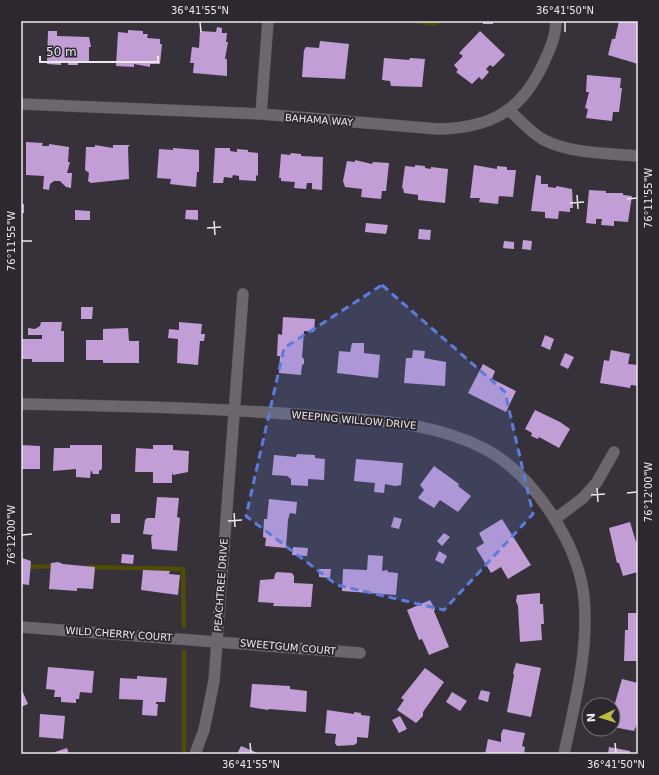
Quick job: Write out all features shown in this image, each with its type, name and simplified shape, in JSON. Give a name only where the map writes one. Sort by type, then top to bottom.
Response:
[{"type":"street","points":[[261,114],[268,21]]},
{"type":"street","name":"BAHAMA WAY","points":[[21,104],[261,114],[431,128],[463,128],[487,122],[509,110],[524,96],[537,79],[552,44],[556,21]]},
{"type":"street","points":[[509,110],[526,127],[543,140],[562,147],[638,156]]},
{"type":"street","name":"PEACHTREE DRIVE","points":[[195,754],[204,730],[211,702],[217,641],[243,294]]},
{"type":"street","name":"WEEPING WILLOW DRIVE","points":[[21,404],[235,409],[414,424],[447,433],[486,450],[506,464],[530,486],[555,519],[575,562],[580,579],[584,596],[586,627],[584,656],[564,754]]},
{"type":"street","points":[[555,519],[582,498],[597,482],[614,452]]},
{"type":"street","name":"WILD CHERRY COURT","points":[[21,627],[217,641]]},
{"type":"street","name":"SWEETGUM COURT","points":[[217,641],[360,653]]},
{"type":"highlighted area","points":[[382,285],[505,392],[533,514],[444,610],[337,585],[246,516],[284,348]]},
{"type":"shaded area","points":[[401,21],[446,21],[435,26]]},
{"type":"building","points":[[483,21],[493,21],[493,24],[483,24]]},
{"type":"building","points":[[619,21],[638,21],[638,64],[608,55],[612,39],[615,39]]},
{"type":"building","points":[[217,27],[222,28],[222,33],[227,33],[226,42],[228,42],[225,59],[227,59],[227,76],[193,73],[194,63],[190,63],[192,47],[199,48],[200,31],[216,32]]},
{"type":"building","points":[[128,30],[143,31],[143,34],[148,34],[147,38],[160,39],[160,44],[162,44],[160,64],[150,64],[150,67],[134,64],[134,67],[116,66],[118,32],[128,33]]},
{"type":"building","points":[[48,31],[57,31],[57,36],[89,37],[91,47],[89,47],[89,63],[78,63],[78,65],[68,65],[68,62],[61,62],[61,65],[47,64]]},
{"type":"building","points":[[480,31],[505,55],[493,67],[490,65],[486,69],[489,72],[482,80],[479,77],[472,84],[456,72],[458,70],[454,65],[463,56],[459,53]]},
{"type":"building","points":[[320,41],[349,44],[345,79],[302,77],[304,50],[306,47],[319,48]]},
{"type":"building","points":[[384,58],[409,60],[410,58],[425,59],[422,87],[391,86],[390,81],[382,80]]},
{"type":"building","points":[[587,75],[621,78],[620,88],[622,88],[619,112],[613,112],[612,121],[586,118],[588,109],[585,108],[589,92],[586,92]]},
{"type":"building","points":[[26,142],[43,143],[42,146],[49,146],[49,144],[69,147],[68,162],[70,162],[67,173],[72,173],[71,188],[66,187],[60,181],[54,181],[50,184],[49,190],[43,189],[44,176],[26,175]]},
{"type":"building","points":[[95,145],[113,148],[113,145],[130,145],[128,147],[129,179],[91,183],[88,181],[89,173],[85,170],[86,147],[95,147]]},
{"type":"building","points":[[173,148],[199,150],[199,172],[197,172],[196,187],[170,184],[171,179],[157,178],[159,149],[173,150]]},
{"type":"building","points":[[215,148],[230,148],[230,151],[237,152],[237,149],[248,150],[248,152],[258,153],[258,176],[256,175],[256,181],[239,180],[239,176],[233,175],[232,178],[224,177],[223,183],[213,183]]},
{"type":"building","points":[[291,153],[301,154],[301,156],[323,157],[322,190],[312,189],[312,183],[307,183],[306,189],[294,188],[295,182],[281,181],[281,178],[279,178],[281,154],[290,155]]},
{"type":"building","points":[[355,160],[372,164],[373,162],[389,163],[386,191],[382,191],[381,199],[361,197],[362,189],[345,187],[343,181],[347,161],[355,162]]},
{"type":"building","points":[[415,165],[425,166],[425,168],[431,169],[431,167],[448,169],[445,203],[418,200],[418,195],[404,193],[402,188],[405,166],[415,167]]},
{"type":"building","points":[[474,165],[497,169],[497,166],[507,167],[507,170],[516,170],[513,197],[499,196],[498,204],[479,202],[480,198],[470,198]]},
{"type":"building","points":[[536,175],[541,176],[541,184],[548,184],[548,187],[556,188],[556,186],[572,189],[573,208],[570,208],[570,212],[559,211],[558,219],[545,218],[545,212],[531,211]]},
{"type":"building","points":[[589,190],[606,191],[606,193],[623,193],[623,195],[632,196],[628,222],[614,221],[614,226],[601,225],[602,219],[596,219],[596,224],[586,223]]},
{"type":"building","points":[[21,204],[24,204],[24,213],[21,213]]},
{"type":"building","points":[[75,210],[90,211],[90,220],[75,220]]},
{"type":"building","points":[[186,210],[198,210],[198,220],[185,219]]},
{"type":"building","points":[[366,223],[388,225],[386,234],[365,232]]},
{"type":"building","points":[[419,229],[431,230],[430,240],[418,239]]},
{"type":"building","points":[[523,240],[532,241],[531,250],[522,249]]},
{"type":"building","points":[[504,241],[514,242],[514,249],[503,248]]},
{"type":"building","points":[[81,307],[93,307],[92,319],[81,319]]},
{"type":"building","points":[[283,317],[315,319],[314,332],[304,331],[302,357],[304,359],[304,364],[302,365],[301,375],[279,373],[280,356],[277,356],[278,334],[282,335]]},
{"type":"building","points":[[41,322],[62,322],[61,331],[64,331],[64,362],[32,362],[32,359],[21,359],[21,339],[42,339],[42,335],[28,335],[28,328],[35,329],[40,326]]},
{"type":"building","points":[[179,322],[202,324],[201,334],[205,334],[204,341],[200,341],[198,365],[177,363],[178,339],[168,338],[169,329],[179,330]]},
{"type":"building","points":[[128,328],[129,341],[139,341],[139,363],[103,363],[103,360],[86,360],[86,340],[103,340],[103,329]]},
{"type":"building","points":[[545,335],[554,339],[550,350],[541,346]]},
{"type":"building","points":[[352,343],[364,343],[364,353],[380,355],[378,378],[337,373],[339,351],[350,352]]},
{"type":"building","points":[[413,350],[425,351],[424,358],[446,362],[445,386],[404,383],[406,358],[412,358]]},
{"type":"building","points":[[611,350],[630,354],[628,364],[638,365],[638,386],[631,385],[630,388],[600,383],[604,360],[609,361]]},
{"type":"building","points":[[565,353],[574,357],[568,369],[560,365]]},
{"type":"building","points":[[483,364],[495,371],[492,379],[516,391],[506,412],[468,393]]},
{"type":"building","points":[[535,410],[560,422],[570,429],[559,448],[539,437],[538,439],[531,436],[532,433],[525,429]]},
{"type":"building","points":[[21,445],[40,446],[40,469],[21,469]]},
{"type":"building","points":[[70,445],[102,445],[102,469],[99,471],[99,474],[93,474],[91,470],[90,478],[76,477],[76,469],[53,471],[54,448],[70,448]]},
{"type":"building","points":[[153,445],[173,445],[173,450],[189,451],[188,472],[173,475],[172,472],[172,483],[153,483],[153,472],[135,472],[136,448],[153,449]]},
{"type":"building","points":[[297,454],[315,455],[315,458],[325,459],[324,480],[308,479],[308,486],[291,485],[291,479],[287,476],[272,475],[274,455],[296,457]]},
{"type":"building","points":[[356,459],[403,463],[401,485],[395,486],[385,484],[384,493],[374,492],[375,483],[354,481]]},
{"type":"building","points":[[434,466],[459,484],[458,486],[471,496],[458,512],[440,500],[434,508],[418,498],[424,490],[420,485]]},
{"type":"building","points":[[157,497],[179,498],[177,517],[180,518],[177,551],[152,549],[151,537],[153,535],[143,534],[145,520],[147,518],[155,518]]},
{"type":"building","points":[[269,499],[297,502],[296,514],[290,513],[288,520],[286,548],[265,546],[266,538],[263,537],[264,519],[267,519]]},
{"type":"building","points":[[111,514],[120,514],[120,523],[111,523]]},
{"type":"building","points":[[394,517],[402,519],[399,529],[391,527]]},
{"type":"building","points":[[502,519],[531,565],[508,579],[501,567],[491,573],[476,548],[484,543],[479,533]]},
{"type":"building","points":[[630,522],[636,542],[638,541],[638,572],[623,576],[619,563],[617,563],[609,528]]},
{"type":"building","points":[[444,533],[450,537],[442,546],[437,541]]},
{"type":"building","points":[[293,547],[308,548],[307,556],[292,555]]},
{"type":"building","points":[[439,551],[447,556],[443,564],[435,560]]},
{"type":"building","points":[[21,552],[23,552],[22,558],[31,561],[29,585],[21,584]]},
{"type":"building","points":[[122,554],[134,555],[133,564],[121,563]]},
{"type":"building","points":[[368,555],[383,556],[382,571],[387,570],[388,572],[398,573],[396,595],[342,591],[343,569],[367,570]]},
{"type":"building","points":[[58,562],[63,564],[95,567],[93,589],[77,588],[77,591],[49,589],[51,563]]},
{"type":"building","points":[[319,569],[331,569],[330,578],[319,577]]},
{"type":"building","points":[[143,570],[170,571],[169,574],[180,575],[178,595],[141,590]]},
{"type":"building","points":[[277,572],[292,573],[294,576],[294,583],[313,584],[311,607],[273,606],[274,603],[258,602],[260,580],[274,579]]},
{"type":"building","points":[[540,593],[540,604],[543,604],[544,624],[541,624],[542,640],[520,642],[518,606],[516,601],[517,595]]},
{"type":"building","points":[[430,600],[435,609],[434,611],[449,647],[429,655],[422,639],[419,640],[407,610]]},
{"type":"building","points":[[628,613],[638,613],[638,661],[624,661],[625,630],[628,630]]},
{"type":"building","points":[[516,663],[541,668],[531,717],[507,712]]},
{"type":"building","points":[[48,667],[94,671],[92,693],[80,692],[79,699],[76,699],[76,703],[61,702],[61,697],[54,697],[55,690],[46,689]]},
{"type":"building","points":[[425,668],[444,682],[423,712],[423,716],[416,723],[397,710],[404,700],[401,698]]},
{"type":"building","points":[[137,676],[167,678],[165,702],[156,702],[156,704],[158,704],[157,716],[142,715],[143,700],[119,699],[120,678],[137,679]]},
{"type":"building","points":[[622,679],[638,683],[638,722],[634,731],[621,729],[621,697],[617,697]]},
{"type":"building","points":[[252,684],[290,686],[290,689],[307,691],[306,712],[268,710],[250,707]]},
{"type":"building","points":[[21,688],[28,704],[21,707]]},
{"type":"building","points":[[481,690],[490,692],[488,702],[478,699]]},
{"type":"building","points":[[452,692],[467,701],[460,711],[446,702]]},
{"type":"building","points":[[327,710],[354,714],[354,712],[361,713],[361,715],[370,716],[368,738],[357,737],[357,743],[354,745],[337,746],[335,743],[336,734],[325,733]]},
{"type":"building","points":[[40,714],[65,716],[63,739],[39,737]]},
{"type":"building","points":[[400,716],[407,729],[399,733],[392,720]]},
{"type":"building","points":[[503,729],[525,733],[522,746],[525,747],[524,754],[485,754],[488,739],[501,742],[501,734]]},
{"type":"building","points":[[241,746],[260,754],[237,754]]},
{"type":"building","points":[[609,747],[630,751],[630,754],[608,754]]},
{"type":"building","points":[[67,748],[69,754],[49,754]]},
{"type":"waterway","points":[[21,567],[57,566]]},
{"type":"waterway","points":[[90,567],[183,569],[184,626]]},
{"type":"waterway","points":[[184,652],[184,752]]}]
